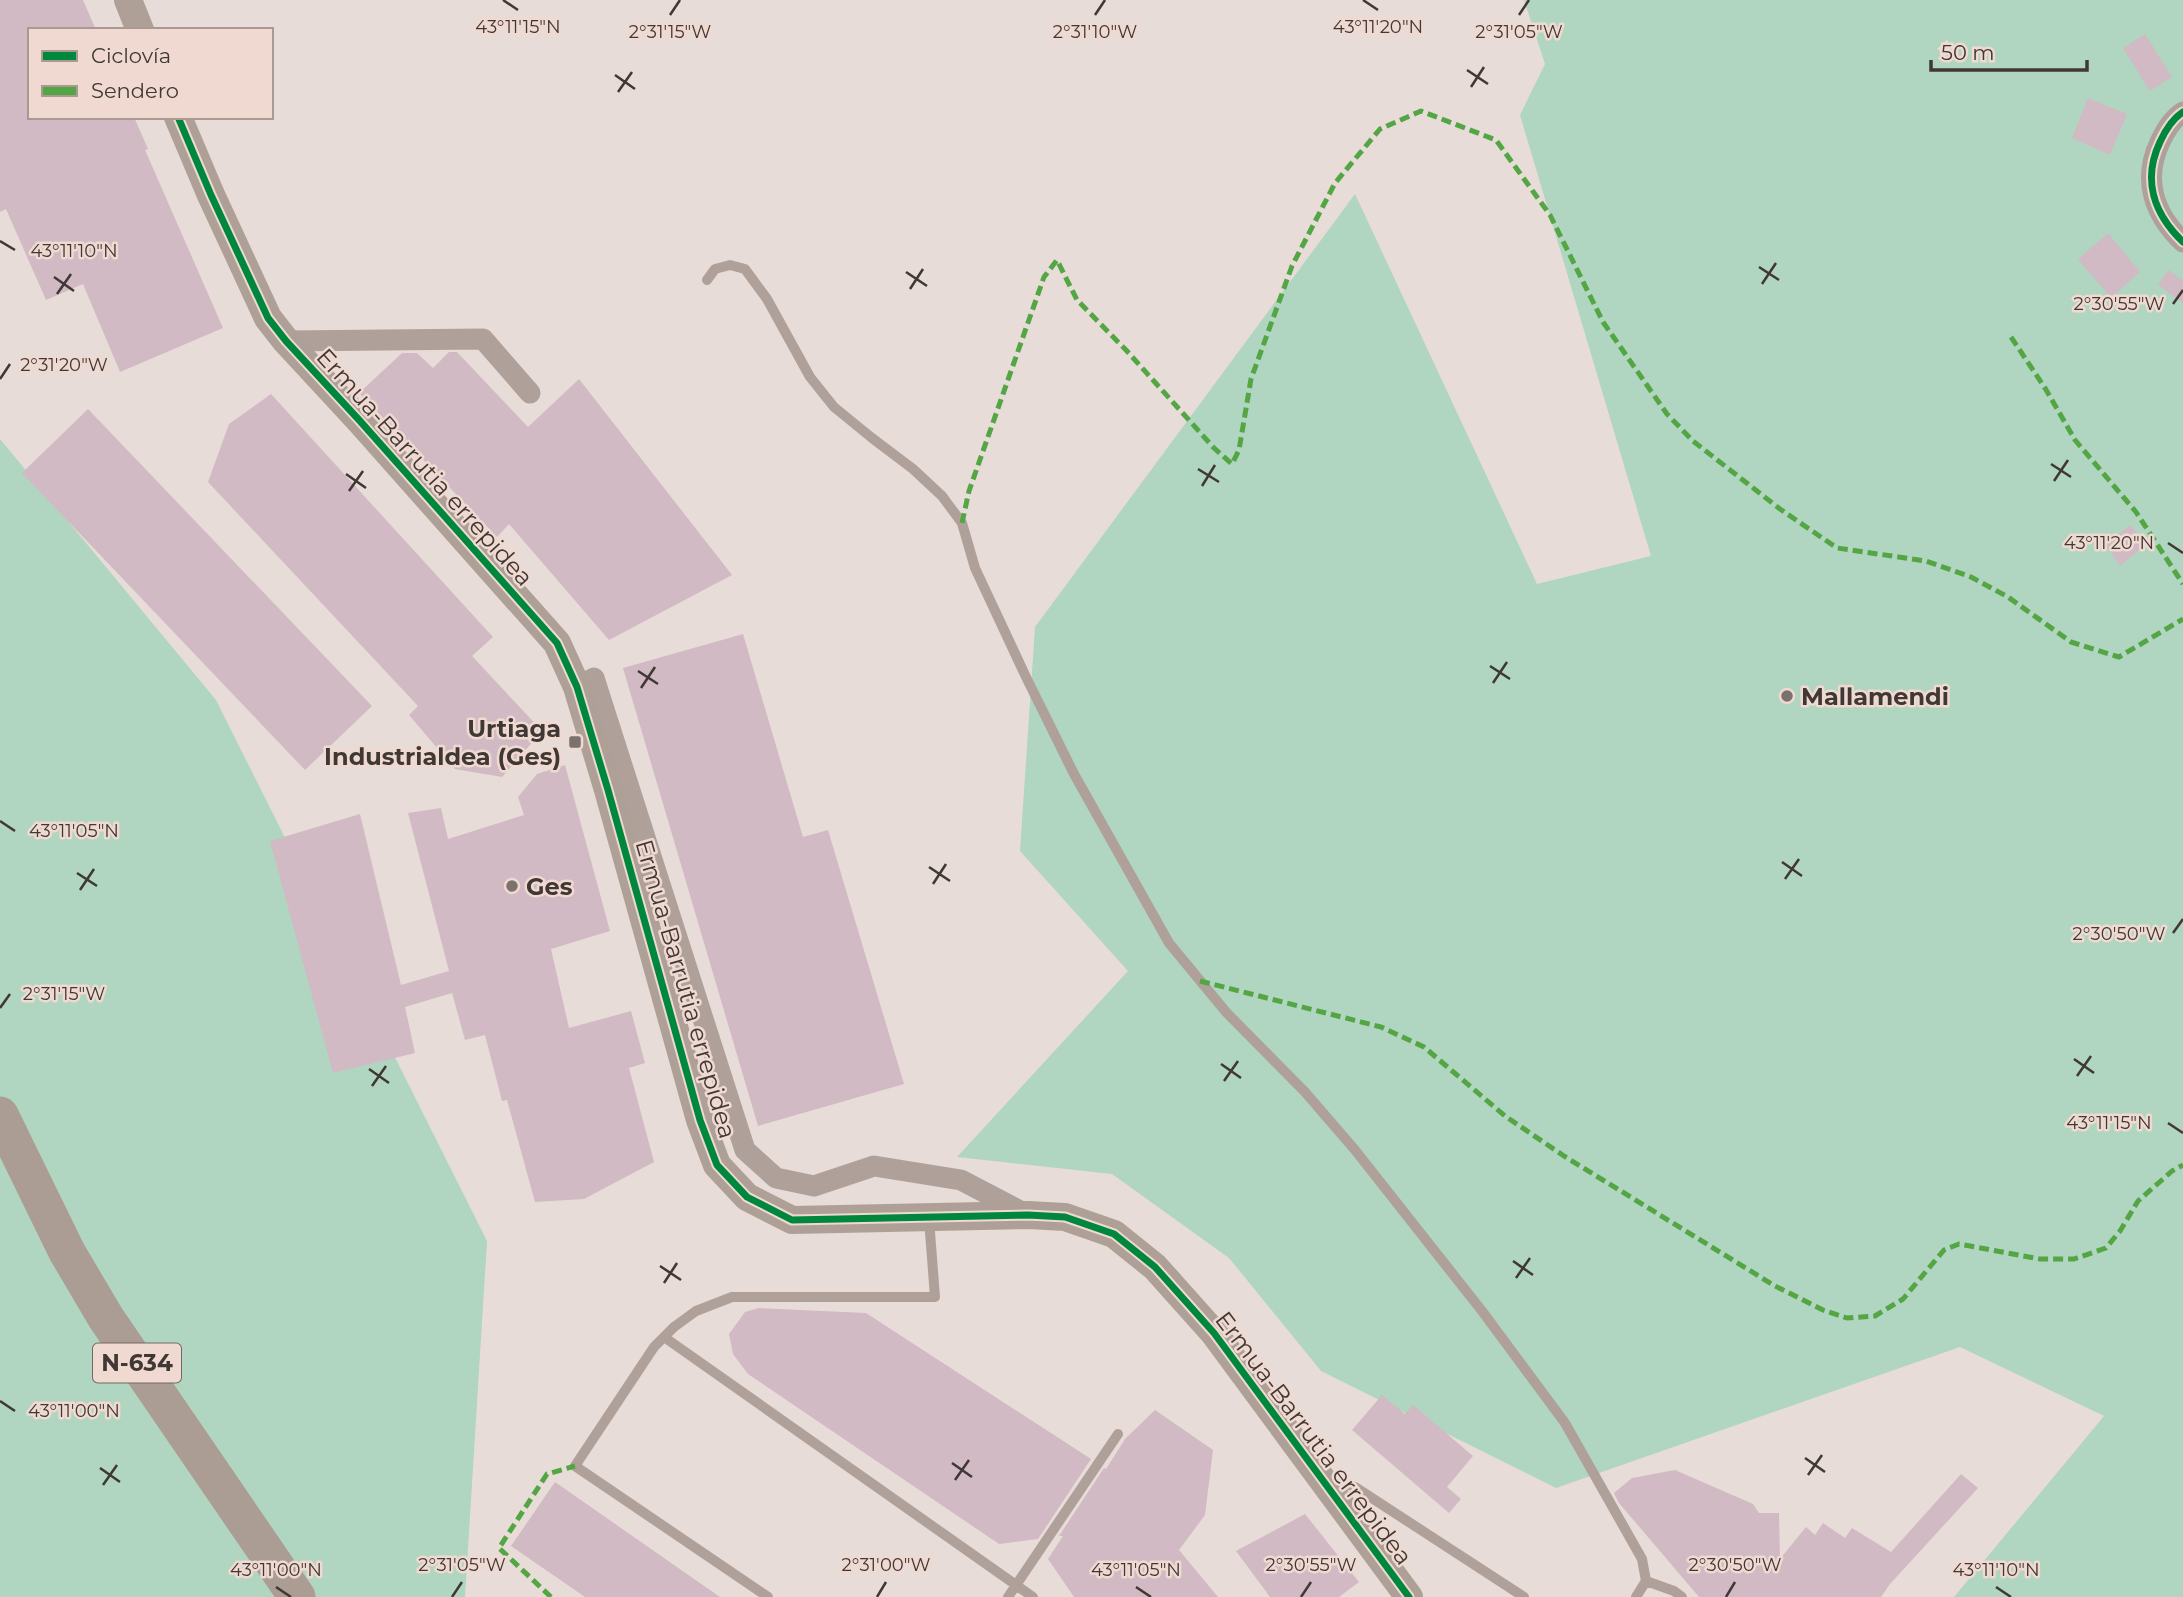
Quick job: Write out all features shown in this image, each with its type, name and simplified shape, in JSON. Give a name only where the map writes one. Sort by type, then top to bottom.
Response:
[{"type":"highway","name":"N-634","points":[[0,1115],[67,1252],[106,1318],[297,1597]]},
{"type":"street","points":[[128,0],[139,28]]},
{"type":"street","points":[[2183,112],[2164,132],[2150,171],[2153,195],[2162,215],[2170,230],[2183,242]]},
{"type":"street","name":"Ermua-Barrutia errepidea","points":[[179,119],[268,318],[557,643],[577,687],[700,1119],[717,1165],[747,1197],[792,1220],[1027,1215],[1065,1217],[1114,1234],[1155,1267],[1214,1334],[1407,1596]]},
{"type":"street","points":[[286,341],[483,340],[530,393]]},
{"type":"street","points":[[577,687],[594,678],[746,1150],[776,1178],[814,1186],[874,1166],[961,1180],[1027,1215]]},
{"type":"lane","points":[[707,280],[715,269],[730,265],[745,270],[767,299],[810,377],[834,407],[913,469],[942,496],[962,523],[975,568],[1026,677],[1074,774],[1169,943],[1226,1012],[1305,1092],[1355,1150],[1482,1311],[1564,1423],[1642,1559],[1646,1581],[1636,1597]]},
{"type":"lane","points":[[768,1597],[575,1466],[653,1347],[696,1311],[732,1297],[935,1297],[928,1216]]},
{"type":"lane","points":[[664,1337],[1033,1597]]},
{"type":"lane","points":[[1008,1597],[1118,1434]]},
{"type":"lane","points":[[1318,1475],[1355,1487],[1524,1597]]},
{"type":"lane","points":[[1646,1581],[1674,1591],[1682,1597]]},
{"type":"green space","points":[[1524,0],[2183,0],[2183,1597],[1954,1597],[2104,1416],[1960,1347],[1556,1488],[1321,1371],[1229,1258],[1112,1174],[957,1157],[1128,971],[1020,851],[1035,627],[1355,194],[1537,584],[1651,556],[1520,115],[1545,64]]},
{"type":"green space","points":[[0,439],[216,700],[487,1241],[465,1597],[0,1597]]},
{"type":"building","points":[[0,0],[83,0],[95,28],[28,28],[28,119],[135,119],[148,149],[145,150],[223,328],[120,372],[83,284],[46,300],[6,209],[0,212]]},
{"type":"building","points":[[2145,34],[2172,77],[2150,91],[2123,48]]},
{"type":"building","points":[[2088,98],[2127,114],[2110,155],[2072,138]]},
{"type":"building","points":[[2108,233],[2140,272],[2111,298],[2078,259]]},
{"type":"building","points":[[2168,270],[2183,281],[2183,303],[2158,285]]},
{"type":"building","points":[[449,352],[457,352],[528,427],[579,379],[732,575],[609,640],[509,524],[497,537],[359,393],[402,353],[417,353],[433,368]]},
{"type":"building","points":[[271,394],[493,637],[472,656],[542,731],[502,777],[455,769],[409,715],[418,706],[208,482],[229,424]]},
{"type":"building","points":[[88,409],[372,706],[305,770],[22,473]]},
{"type":"building","points":[[2131,525],[2145,545],[2120,566],[2105,544]]},
{"type":"building","points":[[743,634],[803,837],[828,830],[904,1084],[758,1126],[623,668]]},
{"type":"building","name":"Ges","points":[[565,765],[610,931],[551,949],[569,1028],[631,1011],[645,1063],[629,1068],[654,1162],[584,1199],[535,1202],[507,1100],[502,1101],[485,1035],[465,1040],[452,993],[405,1007],[415,1053],[333,1073],[270,841],[360,814],[401,985],[449,971],[408,813],[441,808],[448,839],[524,815],[518,797],[537,774]]},
{"type":"building","points":[[759,1308],[866,1313],[1091,1459],[1038,1539],[999,1544],[748,1374],[733,1354],[729,1334],[745,1312]]},
{"type":"building","points":[[1382,1395],[1405,1414],[1413,1405],[1473,1456],[1447,1487],[1461,1499],[1449,1513],[1352,1430]]},
{"type":"building","points":[[1155,1410],[1213,1450],[1205,1515],[1179,1550],[1218,1597],[1074,1597],[1048,1559],[1063,1536],[1059,1536],[1104,1468],[1106,1469],[1125,1439]]},
{"type":"building","points":[[1675,1470],[1753,1504],[1759,1513],[1779,1513],[1780,1559],[1806,1527],[1815,1535],[1823,1523],[1845,1538],[1852,1528],[1891,1552],[1961,1474],[1978,1488],[1881,1597],[1699,1597],[1619,1503],[1614,1493],[1632,1478]]},
{"type":"building","points":[[555,1482],[720,1597],[585,1597],[511,1546]]},
{"type":"building","points":[[1305,1514],[1359,1582],[1339,1597],[1270,1597],[1236,1551]]},
{"type":"marked path","points":[[962,523],[969,491],[1044,277],[1057,260],[1077,300],[1232,464],[1239,450],[1251,379],[1292,266],[1335,183],[1380,129],[1421,111],[1496,140],[1550,215],[1603,322],[1667,414],[1693,441],[1780,509],[1837,548],[1926,561],[1971,577],[2008,597],[2071,642],[2119,657],[2183,619]]},
{"type":"marked path","points":[[2011,337],[2075,440],[2136,512],[2183,584]]},
{"type":"marked path","points":[[1200,981],[1381,1027],[1424,1047],[1505,1116],[1564,1156],[1775,1286],[1823,1310],[1847,1318],[1875,1316],[1903,1299],[1944,1250],[1959,1244],[2040,1259],[2074,1259],[2106,1248],[2138,1201],[2172,1171],[2183,1165]]},
{"type":"marked path","points":[[551,1597],[499,1548],[547,1474],[575,1466]]},
{"type":"cycle path","points":[[2183,112],[2169,125],[2160,142],[2152,170],[2158,208],[2183,242]]},
{"type":"cycle path","points":[[179,119],[268,318],[557,643],[577,687],[700,1120],[717,1165],[747,1197],[792,1220],[1028,1215],[1065,1217],[1114,1234],[1155,1267],[1214,1333],[1409,1597]]},
{"type":"place","name":"Mallamendi","points":[[1787,696]]},
{"type":"place","name":"Urtiaga Industrialdea (Ges)","points":[[575,742]]},
{"type":"place","name":"Ges","points":[[512,886]]}]
